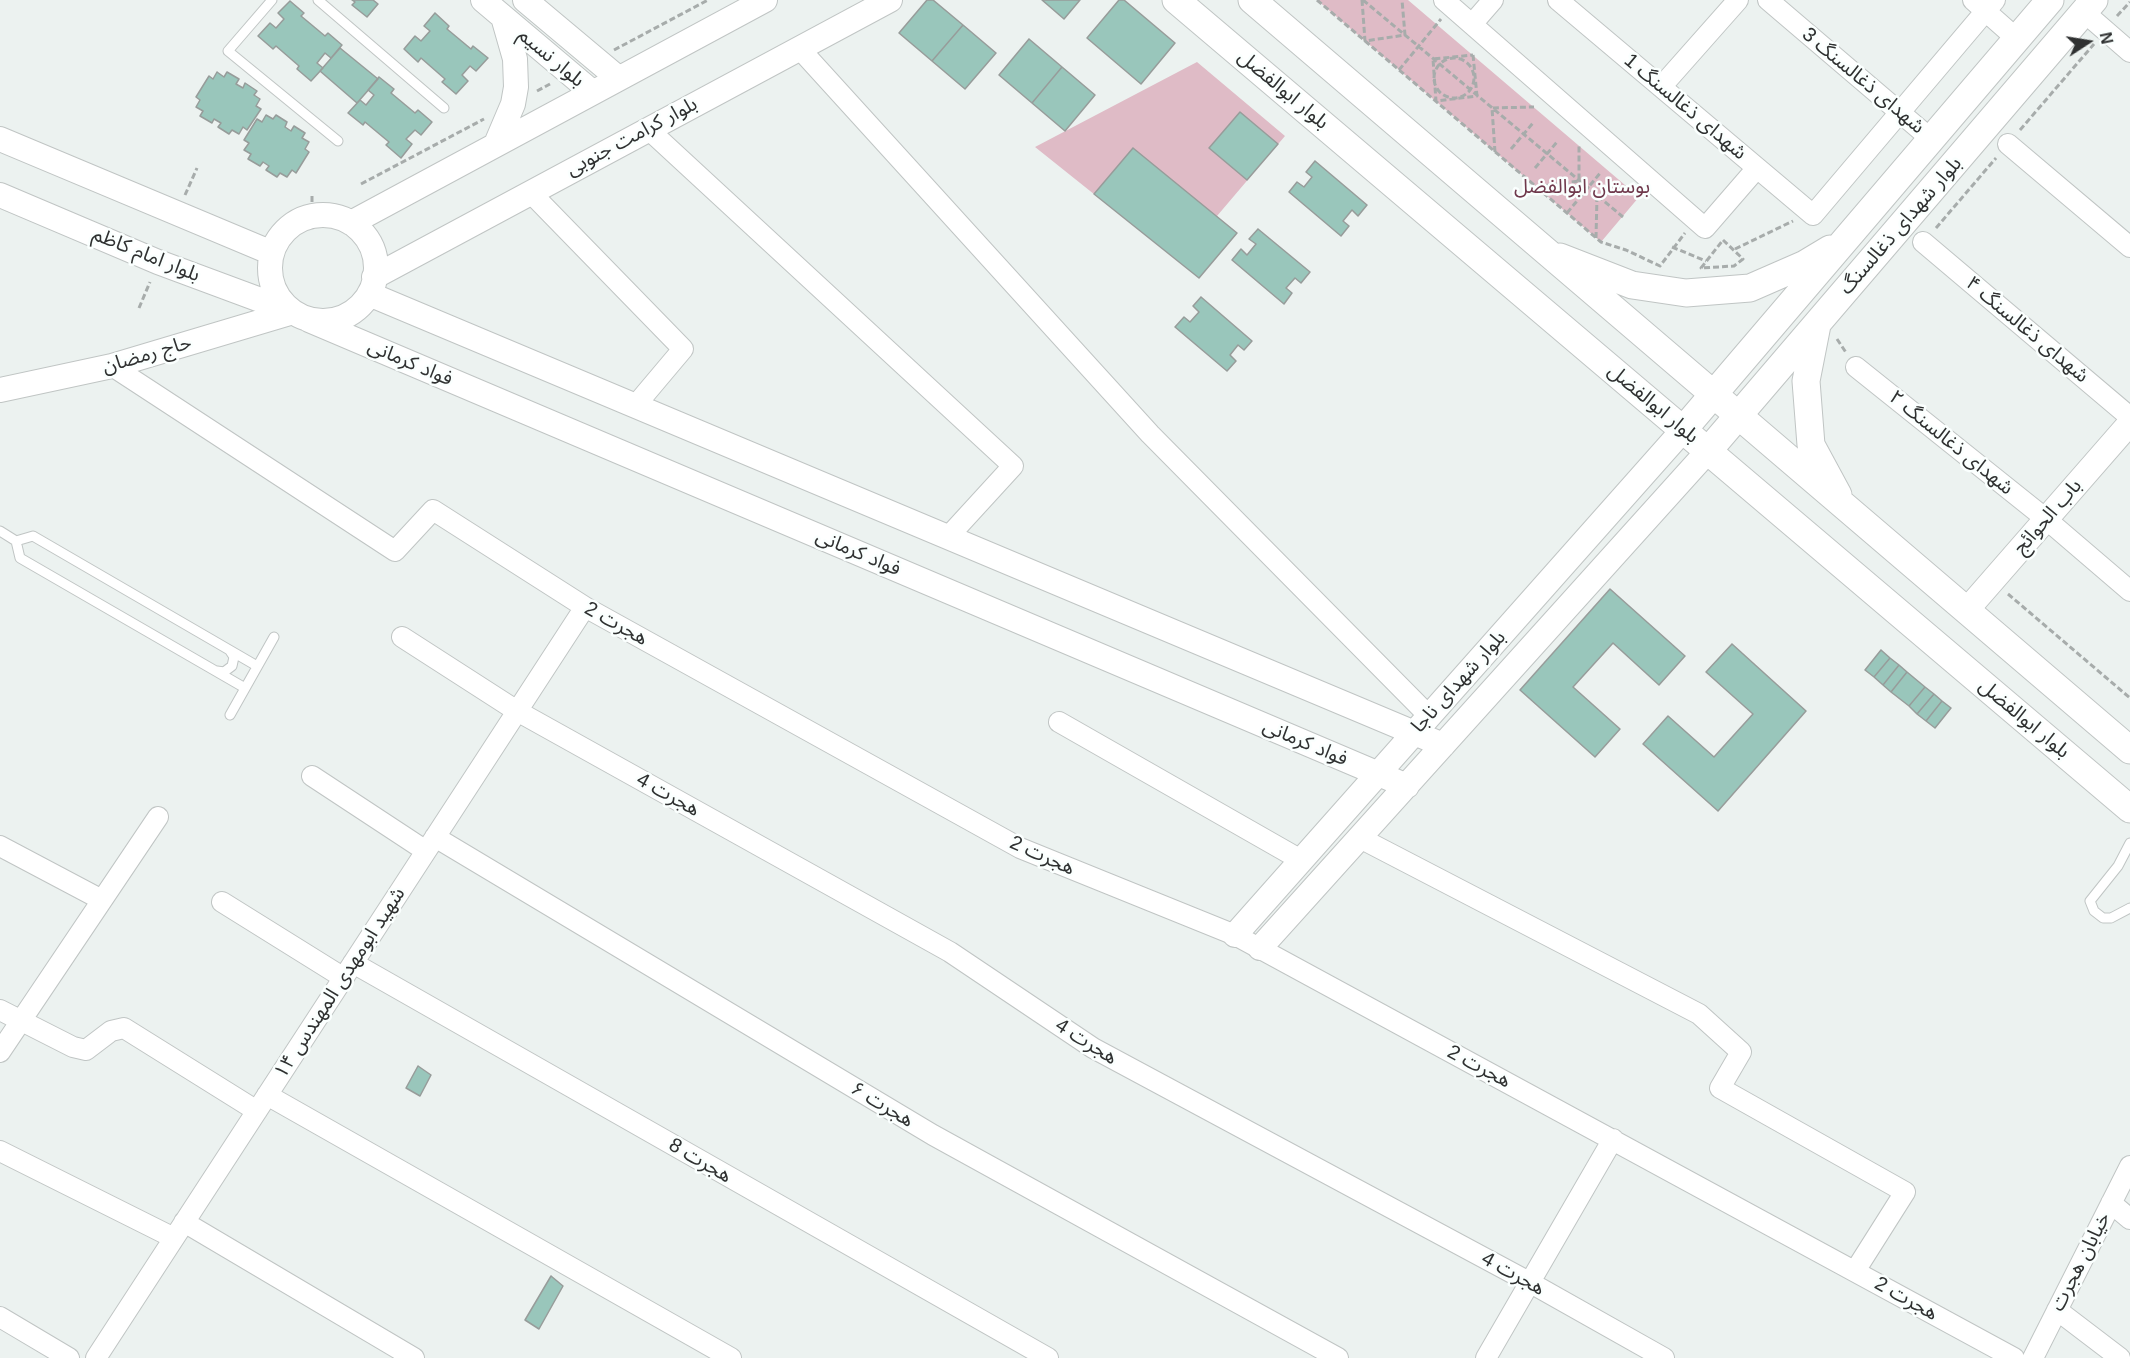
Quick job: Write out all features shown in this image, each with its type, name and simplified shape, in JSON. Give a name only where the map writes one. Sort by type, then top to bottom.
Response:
[{"type":"main road","name":"بلوار ابوالفضل","points":[[1176,0],[2128,809]]},
{"type":"main road","name":"بلوار شهدای ذغالسنگ","points":[[1683,430],[2050,0]]},
{"type":"main road","points":[[1260,5],[1541,249],[2130,750]]},
{"type":"main road","name":"بلوار شهدای ذغالسنگ","points":[[1708,451],[2089,6]]},
{"type":"main road","points":[[1541,249],[1632,285],[1686,293],[1750,288],[1805,264],[1844,241]]},
{"type":"main road","points":[[1820,321],[1806,381],[1811,445],[1846,509]]},
{"type":"street","name":"بلوار نسیم","points":[[483,0],[592,92]]},
{"type":"street","name":"بلوار نسیم","points":[[525,0],[618,78]]},
{"type":"street","points":[[351,223],[765,0]]},
{"type":"street","name":"بلوار کرامت جنوبی","points":[[371,286],[530,192],[890,0]]},
{"type":"street","points":[[1473,23],[1493,0]]},
{"type":"street","name":"شهدای ذغالسنگ 1","points":[[1558,0],[1813,214]]},
{"type":"street","points":[[1661,87],[1738,0]]},
{"type":"street","name":"شهدای ذغالسنگ 3","points":[[1768,0],[1931,139]]},
{"type":"street","points":[[1447,3],[1473,23],[1705,228],[1757,168]]},
{"type":"street","points":[[1813,214],[1900,112],[1984,4],[2017,39]]},
{"type":"street","points":[[2089,6],[2105,30],[2130,52]]},
{"type":"street","points":[[496,144],[513,104],[516,87],[515,59],[503,17]]},
{"type":"street","points":[[529,39],[539,42],[548,37],[552,28],[546,18]]},
{"type":"street","points":[[799,48],[1150,434],[1421,725],[1443,745]]},
{"type":"street","points":[[648,129],[1013,466],[948,537]]},
{"type":"street","points":[[0,139],[272,253]]},
{"type":"street","points":[[2008,144],[2130,247]]},
{"type":"street","points":[[530,192],[683,350],[635,406]]},
{"type":"street","name":"بلوار امام کاظم","points":[[0,195],[158,262],[301,316]]},
{"type":"street","points":[[312,214],[333,216],[351,223],[360,231],[373,252],[371,286],[362,304],[343,317],[320,321],[301,316],[284,305],[273,286],[270,264],[272,253],[283,233],[312,214]]},
{"type":"street","name":"شهدای ذغالسنگ ۴","points":[[1923,242],[2130,417]]},
{"type":"street","points":[[371,286],[635,406],[948,537],[1421,725]]},
{"type":"street","name":"حاج رمضان","points":[[0,390],[112,366],[301,316]]},
{"type":"street","name":"فواد کرمانی","points":[[301,316],[1407,786]]},
{"type":"street","name":"هجرت 2","points":[[112,366],[395,551],[433,510],[585,607],[1020,848],[1235,934],[2014,1358]]},
{"type":"street","name":"شهدای ذغالسنگ ۲","points":[[1856,367],[2046,519],[2130,591]]},
{"type":"street","name":"باب الحوائج","points":[[1966,611],[2130,423]]},
{"type":"street","name":"بلوار شهدای ناجا","points":[[1235,934],[1683,430]]},
{"type":"street","name":"بلوار شهدای ناجا","points":[[1260,948],[1708,451]]},
{"type":"street","name":"شهید ابومهدی المهندس ۱۴","points":[[100,1356],[179,1230],[585,607]]},
{"type":"street","name":"هجرت 4","points":[[402,637],[517,711],[950,952],[1094,1048],[1529,1282],[1664,1358]]},
{"type":"street","points":[[1059,722],[1301,860]]},
{"type":"street","name":"هجرت ۶","points":[[312,776],[933,1135],[1338,1358]]},
{"type":"street","points":[[0,1052],[158,817]]},
{"type":"street","points":[[1359,838],[1698,1014],[1741,1052],[1720,1088],[1905,1191],[1855,1271]]},
{"type":"street","points":[[0,846],[102,900]]},
{"type":"street","name":"هجرت 8","points":[[222,902],[1048,1358]]},
{"type":"street","points":[[0,1010],[73,1047],[86,1050],[111,1031],[124,1028],[727,1357]]},
{"type":"street","points":[[1486,1358],[1613,1139]]},
{"type":"street","points":[[0,1151],[179,1230],[414,1358]]},
{"type":"street","name":"خیابان هجرت","points":[[2033,1358],[2130,1166]]},
{"type":"street","points":[[2111,1203],[2130,1219]]},
{"type":"street","points":[[2057,1310],[2120,1358]]},
{"type":"street","points":[[0,1317],[69,1358]]},
{"type":"lane","points":[[272,0],[228,51],[338,141]]},
{"type":"lane","points":[[318,0],[444,108]]},
{"type":"lane","points":[[0,531],[16,541],[20,558],[245,688]]},
{"type":"lane","points":[[16,541],[33,536],[257,666]]},
{"type":"lane","points":[[230,715],[274,636]]},
{"type":"lane","points":[[215,670],[224,672],[232,666],[234,657],[228,649]]},
{"type":"lane","points":[[2130,843],[2118,866],[2090,901],[2094,911],[2103,918],[2111,918],[2130,908]]},
{"type":"path","points":[[692,0],[698,5]]},
{"type":"path","points":[[1317,0],[1596,238],[1660,266],[1672,247],[1688,230],[1705,228]]},
{"type":"path","points":[[1362,0],[1365,41]]},
{"type":"path","points":[[1362,0],[1623,217]]},
{"type":"path","points":[[1402,0],[1405,35]]},
{"type":"path","points":[[1923,242],[2130,2]]},
{"type":"path","points":[[1399,70],[1447,3]]},
{"type":"path","points":[[1365,41],[1405,35]]},
{"type":"path","points":[[1433,58],[1473,55]]},
{"type":"path","points":[[1467,62],[1473,55]]},
{"type":"path","points":[[1473,55],[1477,96]]},
{"type":"path","points":[[1452,57],[1467,62],[1475,75],[1470,90],[1456,98],[1442,93],[1434,80],[1439,64],[1452,57]]},
{"type":"path","points":[[1433,58],[1436,101]]},
{"type":"path","points":[[1436,101],[1442,93]]},
{"type":"path","points":[[1436,101],[1477,96]]},
{"type":"path","points":[[1492,108],[1534,107]]},
{"type":"path","points":[[1492,108],[1495,152]]},
{"type":"path","points":[[1511,149],[1533,123]]},
{"type":"path","points":[[1535,168],[1557,142]]},
{"type":"path","points":[[1579,146],[1579,181]]},
{"type":"path","points":[[178,214],[197,168]]},
{"type":"path","points":[[1567,213],[1601,172]]},
{"type":"path","points":[[1536,187],[1579,181]]},
{"type":"path","points":[[1597,196],[1630,189]]},
{"type":"path","points":[[1596,238],[1597,196]]},
{"type":"path","points":[[1735,249],[1782,225],[1813,214]]},
{"type":"path","points":[[1723,240],[1735,249],[1743,259],[1734,266],[1701,267],[1723,240]]},
{"type":"path","points":[[1672,247],[1706,261]]},
{"type":"path","points":[[139,308],[158,262]]},
{"type":"path","points":[[1820,321],[1856,367]]},
{"type":"path","points":[[1992,581],[2130,698]]},
{"type":"green space","name":"بوستان ابوالفضل","points":[[1317,0],[1408,0],[1639,197],[1601,242]]},
{"type":"green space","points":[[1197,62],[1285,136],[1217,216],[1237,233],[1199,278],[1035,147]]},
{"type":"building","points":[[352,0],[373,0],[378,4],[367,17],[352,5],[355,2]]},
{"type":"building","points":[[927,0],[933,0],[963,25],[932,61],[899,33]]},
{"type":"building","points":[[1042,0],[1080,0],[1064,19]]},
{"type":"building","points":[[1119,0],[1124,0],[1175,43],[1141,84],[1087,38]]},
{"type":"building","points":[[290,1],[304,13],[301,16],[325,36],[328,33],[342,45],[331,58],[325,53],[317,63],[323,68],[311,81],[297,69],[299,66],[276,46],[273,49],[258,36],[270,23],[276,28],[284,19],[278,13]]},
{"type":"building","points":[[435,13],[449,26],[447,29],[471,49],[473,46],[488,58],[476,71],[470,66],[462,75],[468,81],[456,94],[442,82],[445,79],[421,58],[418,62],[404,49],[415,36],[421,41],[430,31],[424,26]]},
{"type":"building","points":[[963,25],[996,53],[965,89],[932,61]]},
{"type":"building","points":[[1029,39],[1062,67],[1032,103],[999,75]]},
{"type":"building","points":[[340,48],[378,79],[357,103],[320,71]]},
{"type":"building","points":[[1062,67],[1095,95],[1065,131],[1032,103]]},
{"type":"building","points":[[217,72],[224,77],[227,72],[239,79],[236,84],[243,88],[245,83],[257,91],[254,95],[260,99],[256,106],[261,109],[247,130],[243,127],[239,134],[232,130],[229,134],[218,127],[221,123],[214,119],[212,123],[200,116],[203,111],[196,107],[200,100],[196,97],[209,76],[213,79]]},
{"type":"building","points":[[379,77],[394,89],[391,93],[415,113],[418,110],[432,122],[421,135],[415,130],[406,139],[412,144],[401,158],[386,145],[389,142],[365,122],[363,125],[348,113],[360,100],[366,105],[374,95],[368,90]]},
{"type":"building","points":[[1240,112],[1278,144],[1247,180],[1209,148]]},
{"type":"building","points":[[266,115],[273,119],[276,115],[287,122],[285,127],[291,131],[294,126],[305,133],[302,138],[309,142],[305,149],[309,152],[296,173],[292,170],[287,177],[280,173],[277,177],[266,170],[269,166],[263,162],[260,166],[248,159],[251,154],[244,150],[249,143],[244,140],[257,119],[262,122]]},
{"type":"building","points":[[1133,148],[1237,233],[1199,278],[1094,194]]},
{"type":"building","points":[[1315,161],[1367,205],[1358,216],[1352,210],[1343,221],[1349,226],[1341,236],[1289,192],[1297,182],[1304,187],[1312,177],[1306,172]]},
{"type":"building","points":[[1258,229],[1310,272],[1301,283],[1295,278],[1286,288],[1292,293],[1284,304],[1232,260],[1241,249],[1247,255],[1256,244],[1249,239]]},
{"type":"building","points":[[1201,297],[1252,341],[1244,350],[1238,345],[1230,355],[1236,361],[1227,371],[1175,327],[1184,317],[1190,322],[1199,312],[1193,306]]},
{"type":"building","points":[[1610,589],[1685,656],[1659,685],[1613,643],[1573,687],[1620,729],[1595,757],[1520,690]]},
{"type":"building","points":[[1732,644],[1806,711],[1718,811],[1643,744],[1668,716],[1714,757],[1753,714],[1706,672]]},
{"type":"building","points":[[1881,650],[1890,658],[1874,677],[1865,670]]},
{"type":"building","points":[[1890,658],[1899,665],[1883,685],[1874,677]]},
{"type":"building","points":[[1899,665],[1907,672],[1891,692],[1883,685]]},
{"type":"building","points":[[1907,672],[1925,687],[1909,706],[1891,692]]},
{"type":"building","points":[[1925,687],[1934,694],[1917,714],[1909,706]]},
{"type":"building","points":[[1934,694],[1942,701],[1926,721],[1917,714]]},
{"type":"building","points":[[1942,701],[1951,708],[1935,728],[1926,721]]},
{"type":"building","points":[[418,1066],[431,1075],[420,1096],[406,1088]]},
{"type":"building","points":[[551,1276],[563,1286],[539,1329],[525,1320]]}]
